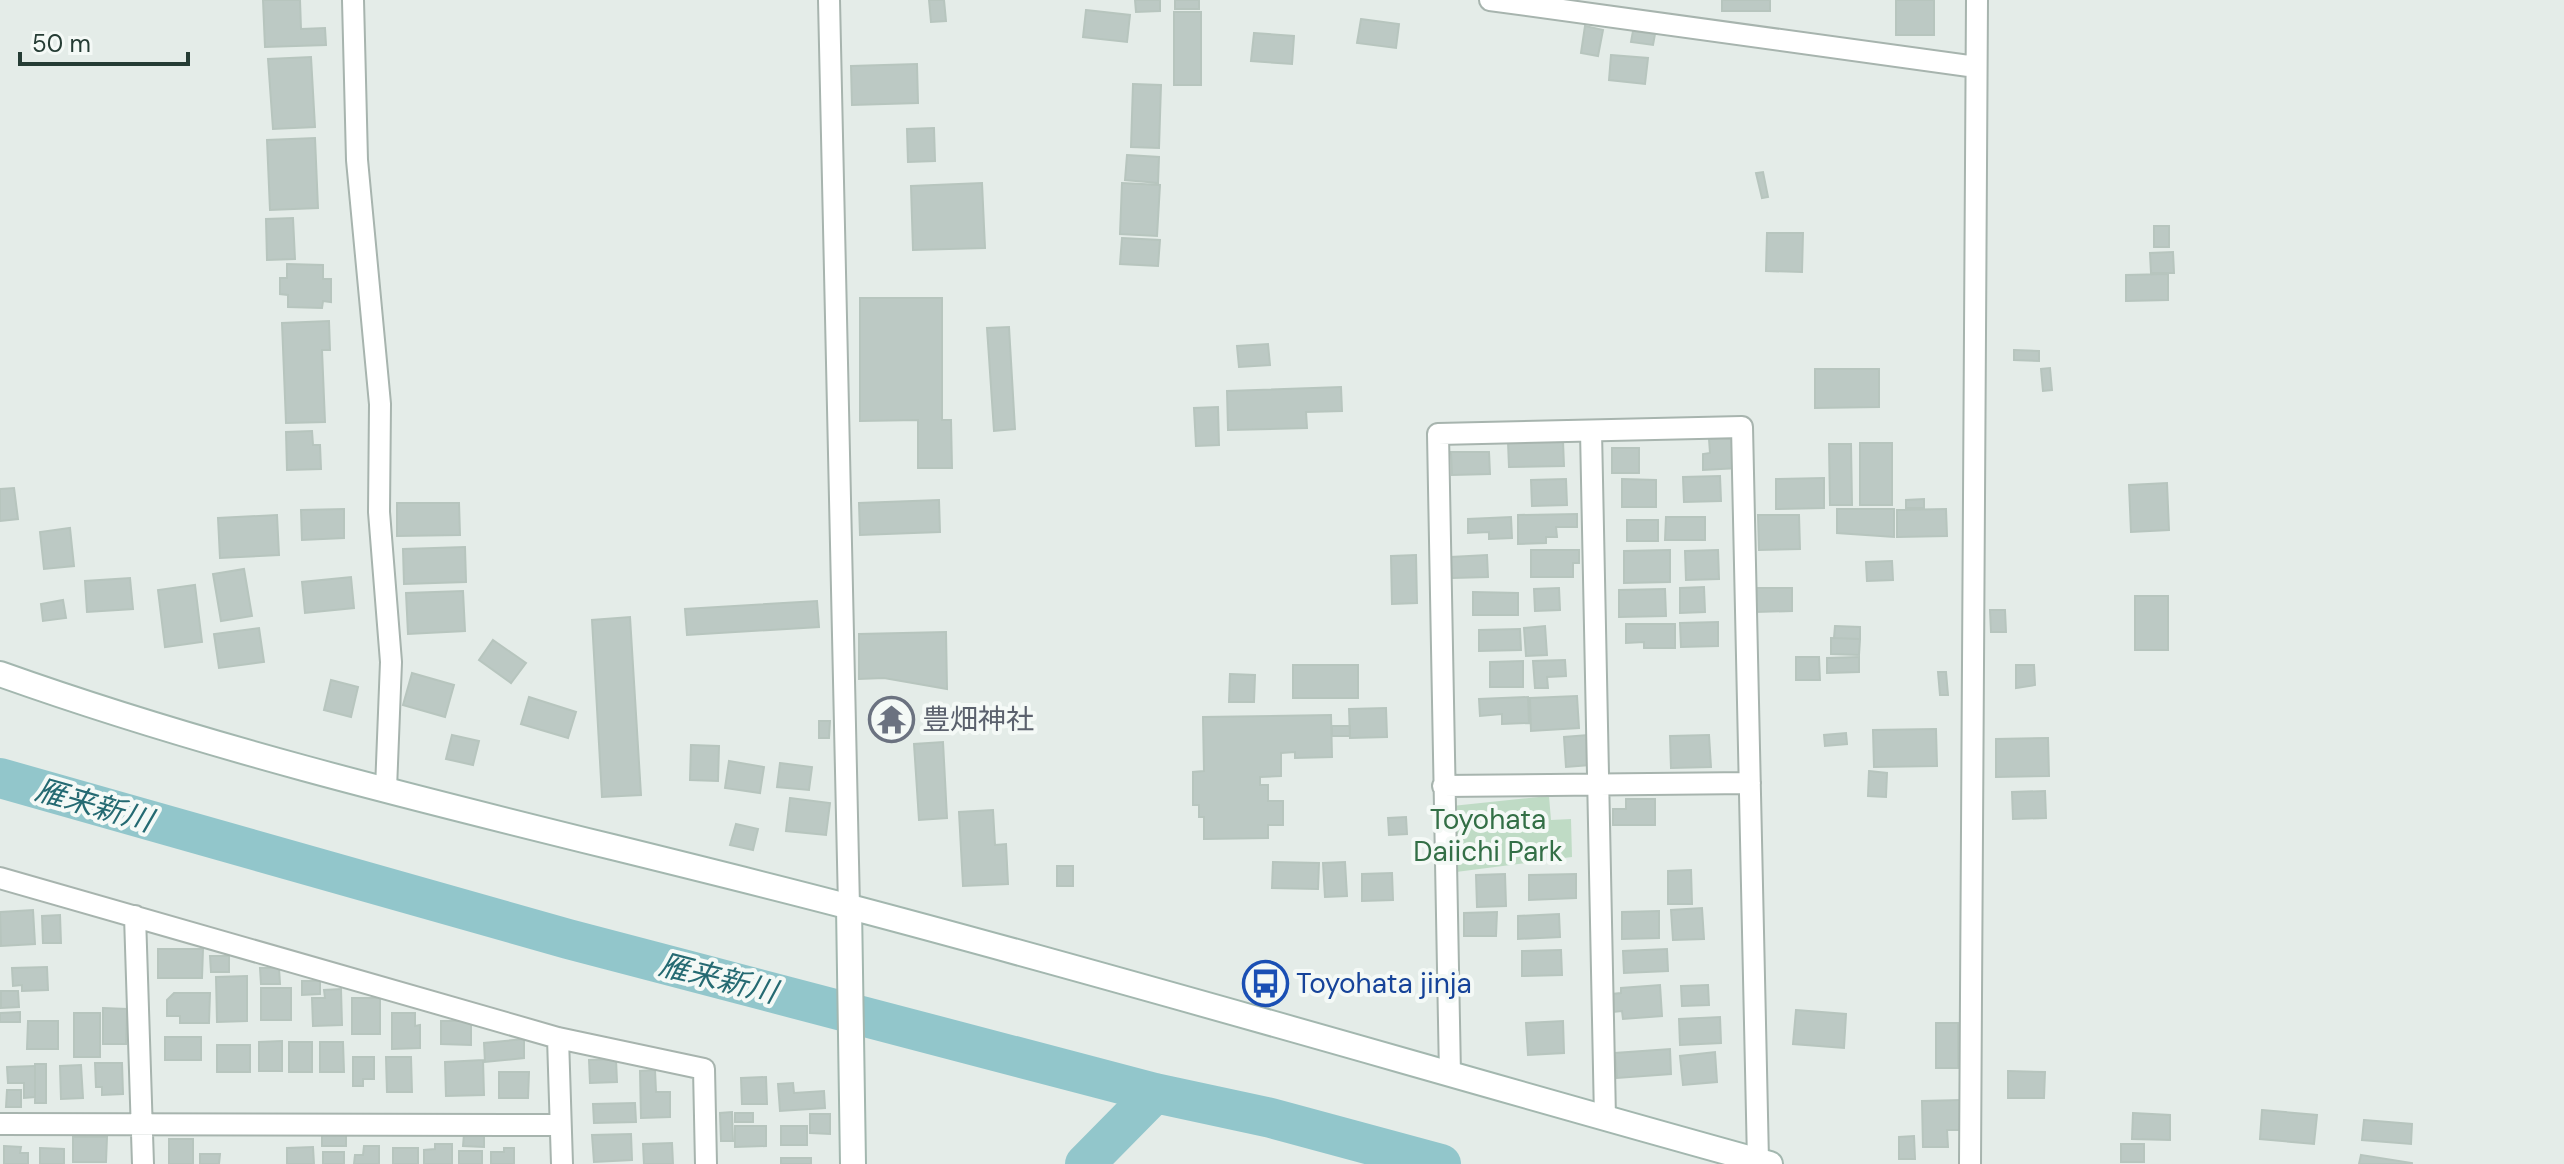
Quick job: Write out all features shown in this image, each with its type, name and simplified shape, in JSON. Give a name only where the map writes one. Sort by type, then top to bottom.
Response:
[{"type":"street","points":[[353,0],[357,160],[380,404],[379,512],[391,662],[386,789]]},
{"type":"street","points":[[829,0],[853,1164]]},
{"type":"street","points":[[1490,0],[1976,67]]},
{"type":"street","points":[[1970,1164],[1977,0]]},
{"type":"street","points":[[0,674],[108,712],[386,789],[849,907],[1450,1075],[1764,1162],[1750,783],[1742,427],[1438,434],[1450,1075]]},
{"type":"street","points":[[1591,431],[1605,1118]]},
{"type":"street","points":[[1443,786],[1750,783]]},
{"type":"street","points":[[0,878],[558,1038],[704,1069],[706,1164]]},
{"type":"street","points":[[135,916],[143,1164]]},
{"type":"street","points":[[558,1038],[562,1164]]},
{"type":"street","points":[[0,1124],[560,1125]]},
{"type":"green space","name":"Toyohata Daiichi Park","points":[[1549,796],[1551,820],[1571,819],[1572,857],[1456,872],[1452,806]]},
{"type":"building","points":[[263,0],[300,0],[301,29],[325,28],[326,45],[265,47]]},
{"type":"building","points":[[929,0],[944,0],[946,21],[931,22]]},
{"type":"building","points":[[1135,0],[1160,0],[1160,11],[1136,12]]},
{"type":"building","points":[[1175,0],[1199,0],[1199,9],[1175,9]]},
{"type":"building","points":[[1722,0],[1770,0],[1770,11],[1722,11]]},
{"type":"building","points":[[1896,0],[1934,0],[1934,35],[1896,35]]},
{"type":"building","points":[[1086,10],[1130,15],[1127,42],[1083,37]]},
{"type":"building","points":[[1174,12],[1201,12],[1201,85],[1174,85]]},
{"type":"building","points":[[1361,19],[1399,24],[1396,48],[1357,43]]},
{"type":"building","points":[[1585,26],[1603,30],[1598,56],[1581,53]]},
{"type":"building","points":[[1633,31],[1655,34],[1653,45],[1631,42]]},
{"type":"building","points":[[1254,33],[1294,36],[1292,64],[1251,61]]},
{"type":"building","points":[[1611,55],[1648,58],[1645,84],[1609,80]]},
{"type":"building","points":[[311,57],[315,127],[273,129],[268,59]]},
{"type":"building","points":[[917,64],[918,103],[852,105],[851,66]]},
{"type":"building","points":[[1133,84],[1161,85],[1159,148],[1131,147]]},
{"type":"building","points":[[934,128],[935,161],[908,162],[907,129]]},
{"type":"building","points":[[315,138],[318,208],[270,210],[267,140]]},
{"type":"building","points":[[1127,155],[1159,157],[1158,183],[1125,180]]},
{"type":"building","points":[[1763,172],[1768,197],[1762,198],[1756,173]]},
{"type":"building","points":[[982,183],[985,248],[913,250],[911,186]]},
{"type":"building","points":[[1122,183],[1160,185],[1157,236],[1120,234]]},
{"type":"building","points":[[293,218],[295,259],[267,260],[266,219]]},
{"type":"building","points":[[2154,226],[2169,226],[2169,247],[2154,247]]},
{"type":"building","points":[[1767,233],[1803,233],[1802,272],[1766,271]]},
{"type":"building","points":[[1122,238],[1160,240],[1158,266],[1120,264]]},
{"type":"building","points":[[2173,252],[2174,273],[2151,273],[2150,253]]},
{"type":"building","points":[[287,264],[323,265],[323,279],[331,279],[331,302],[323,301],[322,308],[288,307],[288,295],[280,294],[280,278],[287,278]]},
{"type":"building","points":[[2168,274],[2168,300],[2126,301],[2126,275]]},
{"type":"building","points":[[860,298],[942,298],[942,420],[951,420],[952,468],[918,468],[918,420],[860,421]]},
{"type":"building","points":[[329,321],[330,350],[322,350],[325,422],[286,423],[282,323]]},
{"type":"building","points":[[1009,327],[1015,429],[994,431],[987,328]]},
{"type":"building","points":[[1268,344],[1270,365],[1239,367],[1237,346]]},
{"type":"building","points":[[2014,350],[2039,351],[2039,361],[2014,360]]},
{"type":"building","points":[[2050,368],[2052,390],[2043,391],[2041,369]]},
{"type":"building","points":[[1815,369],[1879,369],[1879,407],[1815,408]]},
{"type":"building","points":[[1341,387],[1342,411],[1306,412],[1307,428],[1228,430],[1227,391]]},
{"type":"building","points":[[1218,407],[1219,445],[1196,446],[1194,408]]},
{"type":"building","points":[[312,431],[313,445],[320,445],[321,469],[287,470],[286,432]]},
{"type":"building","points":[[1737,437],[1739,468],[1703,470],[1703,454],[1710,453],[1709,439]]},
{"type":"building","points":[[1563,441],[1564,466],[1509,467],[1508,442]]},
{"type":"building","points":[[1860,443],[1892,443],[1892,505],[1860,505]]},
{"type":"building","points":[[1829,444],[1851,444],[1852,505],[1830,505]]},
{"type":"building","points":[[1612,448],[1639,448],[1639,473],[1612,473]]},
{"type":"building","points":[[1451,452],[1489,452],[1490,474],[1452,475]]},
{"type":"building","points":[[1720,476],[1721,501],[1684,502],[1683,477]]},
{"type":"building","points":[[1824,478],[1824,508],[1776,509],[1776,479]]},
{"type":"building","points":[[1566,479],[1567,505],[1532,506],[1531,480]]},
{"type":"building","points":[[1622,479],[1656,480],[1656,507],[1622,507]]},
{"type":"building","points":[[2167,483],[2169,530],[2131,532],[2129,485]]},
{"type":"building","points":[[14,488],[18,519],[0,521],[0,489]]},
{"type":"building","points":[[1924,499],[1924,508],[1906,508],[1906,500]]},
{"type":"building","points":[[939,500],[940,532],[860,535],[859,503]]},
{"type":"building","points":[[397,503],[459,503],[460,535],[397,536]]},
{"type":"building","points":[[344,509],[344,538],[302,540],[301,510]]},
{"type":"building","points":[[1837,509],[1894,509],[1894,537],[1837,533]]},
{"type":"building","points":[[1946,509],[1947,536],[1897,537],[1897,510]]},
{"type":"building","points":[[1577,514],[1577,527],[1556,527],[1557,537],[1546,537],[1546,543],[1518,544],[1518,515]]},
{"type":"building","points":[[277,515],[279,555],[220,558],[218,518]]},
{"type":"building","points":[[1758,515],[1799,515],[1800,549],[1759,550]]},
{"type":"building","points":[[1511,517],[1512,538],[1489,539],[1489,532],[1468,533],[1468,519]]},
{"type":"building","points":[[1666,517],[1705,517],[1705,540],[1665,540]]},
{"type":"building","points":[[1627,520],[1658,520],[1658,541],[1627,541]]},
{"type":"building","points":[[70,528],[74,566],[44,569],[40,532]]},
{"type":"building","points":[[465,547],[466,582],[404,584],[403,549]]},
{"type":"building","points":[[1531,550],[1579,550],[1579,563],[1573,563],[1573,577],[1531,577]]},
{"type":"building","points":[[1670,550],[1670,582],[1624,583],[1624,551]]},
{"type":"building","points":[[1718,550],[1719,579],[1686,580],[1685,551]]},
{"type":"building","points":[[1416,555],[1417,603],[1392,604],[1391,556]]},
{"type":"building","points":[[1487,555],[1488,577],[1452,578],[1451,557]]},
{"type":"building","points":[[1892,561],[1893,580],[1867,581],[1866,562]]},
{"type":"building","points":[[244,569],[252,616],[221,621],[213,574]]},
{"type":"building","points":[[351,577],[354,608],[305,613],[302,582]]},
{"type":"building","points":[[130,578],[133,609],[87,612],[85,581]]},
{"type":"building","points":[[195,585],[202,642],[165,647],[158,590]]},
{"type":"building","points":[[1704,587],[1705,612],[1680,613],[1680,588]]},
{"type":"building","points":[[1559,588],[1560,610],[1535,611],[1534,589]]},
{"type":"building","points":[[1755,588],[1792,588],[1792,611],[1755,612]]},
{"type":"building","points":[[1665,589],[1666,616],[1619,617],[1619,590]]},
{"type":"building","points":[[463,591],[465,631],[408,634],[406,593]]},
{"type":"building","points":[[1473,592],[1518,593],[1518,615],[1473,615]]},
{"type":"building","points":[[2135,596],[2168,596],[2168,650],[2135,650]]},
{"type":"building","points":[[63,600],[66,618],[43,621],[41,604]]},
{"type":"building","points":[[817,601],[819,627],[687,635],[685,609]]},
{"type":"building","points":[[1990,610],[2005,610],[2006,632],[1991,632]]},
{"type":"building","points":[[630,617],[641,795],[602,797],[592,620]]},
{"type":"building","points":[[1718,622],[1718,646],[1681,647],[1680,623]]},
{"type":"building","points":[[1626,624],[1675,624],[1675,648],[1644,648],[1644,642],[1626,643]]},
{"type":"building","points":[[1545,626],[1547,655],[1526,656],[1524,628]]},
{"type":"building","points":[[1835,626],[1860,627],[1860,639],[1834,638]]},
{"type":"building","points":[[259,628],[264,662],[219,668],[214,634]]},
{"type":"building","points":[[1520,629],[1521,650],[1479,651],[1479,630]]},
{"type":"building","points":[[946,632],[947,689],[884,678],[859,679],[859,634]]},
{"type":"building","points":[[1831,638],[1860,639],[1859,655],[1831,654]]},
{"type":"building","points":[[493,640],[526,663],[511,683],[479,660]]},
{"type":"building","points":[[1796,657],[1819,657],[1820,680],[1796,680]]},
{"type":"building","points":[[1859,657],[1859,672],[1827,673],[1827,658]]},
{"type":"building","points":[[1565,660],[1566,676],[1547,677],[1548,688],[1535,688],[1533,661]]},
{"type":"building","points":[[1523,661],[1523,687],[1490,687],[1490,662]]},
{"type":"building","points":[[1293,665],[1358,665],[1358,698],[1293,698]]},
{"type":"building","points":[[2016,665],[2034,665],[2035,685],[2016,688]]},
{"type":"building","points":[[1938,672],[1946,672],[1948,695],[1940,695]]},
{"type":"building","points":[[412,673],[454,685],[445,717],[403,705]]},
{"type":"building","points":[[1230,674],[1255,675],[1254,702],[1229,702]]},
{"type":"building","points":[[331,680],[358,687],[351,717],[324,710]]},
{"type":"building","points":[[1577,696],[1579,728],[1531,731],[1530,698]]},
{"type":"building","points":[[529,697],[576,712],[568,738],[521,724]]},
{"type":"building","points":[[1528,697],[1529,723],[1502,724],[1502,714],[1480,716],[1479,699]]},
{"type":"building","points":[[899,703],[899,709],[904,709],[905,730],[874,731],[873,710],[878,710],[878,704]]},
{"type":"building","points":[[1386,708],[1387,737],[1350,738],[1349,709]]},
{"type":"building","points":[[1331,715],[1332,757],[1295,758],[1295,752],[1281,753],[1281,776],[1260,777],[1260,785],[1268,785],[1268,801],[1283,801],[1283,825],[1268,825],[1268,838],[1204,839],[1204,817],[1199,817],[1199,805],[1193,805],[1193,772],[1204,771],[1203,717]]},
{"type":"building","points":[[819,721],[830,721],[829,738],[819,738]]},
{"type":"building","points":[[1332,726],[1350,726],[1350,736],[1332,736]]},
{"type":"building","points":[[1936,729],[1937,766],[1874,767],[1873,730]]},
{"type":"building","points":[[1846,733],[1847,744],[1825,746],[1824,735]]},
{"type":"building","points":[[452,735],[479,741],[473,765],[446,759]]},
{"type":"building","points":[[1588,735],[1590,765],[1566,767],[1564,737]]},
{"type":"building","points":[[1709,735],[1711,767],[1671,768],[1670,736]]},
{"type":"building","points":[[2048,738],[2049,776],[1996,777],[1996,739]]},
{"type":"building","points":[[943,742],[947,818],[919,820],[914,744]]},
{"type":"building","points":[[691,745],[719,746],[718,781],[690,780]]},
{"type":"building","points":[[729,761],[764,767],[760,793],[725,788]]},
{"type":"building","points":[[780,763],[812,767],[809,790],[777,787]]},
{"type":"building","points":[[1869,771],[1887,773],[1886,797],[1868,796]]},
{"type":"building","points":[[2045,791],[2046,818],[2013,819],[2012,792]]},
{"type":"building","points":[[790,798],[830,803],[826,835],[786,831]]},
{"type":"building","points":[[1626,799],[1655,799],[1655,825],[1613,825],[1613,809],[1626,809]]},
{"type":"building","points":[[993,810],[995,845],[1006,844],[1008,884],[963,886],[959,812]]},
{"type":"building","points":[[1406,817],[1407,834],[1389,835],[1388,818]]},
{"type":"building","points":[[736,824],[758,829],[753,850],[730,845]]},
{"type":"building","points":[[1273,862],[1319,863],[1318,889],[1272,888]]},
{"type":"building","points":[[1345,862],[1347,896],[1325,897],[1323,863]]},
{"type":"building","points":[[1057,866],[1073,866],[1073,886],[1057,886]]},
{"type":"building","points":[[1691,870],[1692,904],[1668,904],[1668,871]]},
{"type":"building","points":[[1392,873],[1393,900],[1362,901],[1362,874]]},
{"type":"building","points":[[1505,874],[1506,906],[1477,907],[1476,875]]},
{"type":"building","points":[[1576,874],[1576,898],[1529,900],[1529,875]]},
{"type":"building","points":[[1702,908],[1704,939],[1673,940],[1671,910]]},
{"type":"building","points":[[33,910],[35,944],[1,946],[0,912]]},
{"type":"building","points":[[1659,911],[1659,938],[1622,939],[1622,912]]},
{"type":"building","points":[[1497,912],[1496,936],[1464,936],[1464,913]]},
{"type":"building","points":[[1559,914],[1560,937],[1518,939],[1518,916]]},
{"type":"building","points":[[60,915],[61,943],[43,943],[42,916]]},
{"type":"building","points":[[158,949],[203,949],[202,978],[158,978]]},
{"type":"building","points":[[1667,949],[1668,971],[1624,973],[1623,951]]},
{"type":"building","points":[[1561,950],[1562,975],[1522,976],[1522,951]]},
{"type":"building","points":[[210,956],[229,956],[229,972],[211,972]]},
{"type":"building","points":[[47,967],[48,990],[22,991],[22,985],[13,986],[12,968]]},
{"type":"building","points":[[260,968],[279,968],[280,984],[261,984]]},
{"type":"building","points":[[247,976],[247,1021],[217,1022],[216,977]]},
{"type":"building","points":[[302,981],[320,981],[320,994],[302,995]]},
{"type":"building","points":[[1660,985],[1662,1016],[1623,1019],[1622,1011],[1613,1012],[1612,994],[1621,993],[1621,988]]},
{"type":"building","points":[[1708,985],[1709,1005],[1682,1006],[1681,986]]},
{"type":"building","points":[[261,988],[291,988],[291,1020],[261,1020]]},
{"type":"building","points":[[341,989],[342,1025],[313,1026],[312,998],[325,998],[324,990]]},
{"type":"building","points":[[1,991],[18,991],[19,1007],[1,1008]]},
{"type":"building","points":[[174,993],[210,993],[209,1023],[180,1023],[180,1016],[167,1016],[167,1000]]},
{"type":"building","points":[[352,998],[380,998],[380,1034],[352,1034]]},
{"type":"building","points":[[103,1008],[127,1009],[126,1044],[103,1044]]},
{"type":"building","points":[[1796,1010],[1846,1014],[1844,1048],[1793,1044]]},
{"type":"building","points":[[20,1012],[20,1022],[0,1022],[0,1013]]},
{"type":"building","points":[[74,1013],[100,1013],[100,1057],[74,1057]]},
{"type":"building","points":[[392,1013],[415,1013],[415,1026],[420,1025],[420,1048],[392,1049]]},
{"type":"building","points":[[1720,1017],[1721,1043],[1680,1045],[1679,1019]]},
{"type":"building","points":[[28,1021],[58,1021],[58,1049],[27,1049]]},
{"type":"building","points":[[441,1021],[471,1021],[471,1045],[441,1044]]},
{"type":"building","points":[[1563,1021],[1564,1053],[1528,1055],[1526,1023]]},
{"type":"building","points":[[1936,1023],[1958,1023],[1958,1068],[1936,1068]]},
{"type":"building","points":[[165,1037],[201,1037],[201,1060],[165,1060]]},
{"type":"building","points":[[524,1039],[524,1058],[485,1062],[484,1043]]},
{"type":"building","points":[[282,1041],[282,1071],[259,1071],[259,1042]]},
{"type":"building","points":[[289,1042],[312,1042],[312,1072],[289,1072]]},
{"type":"building","points":[[320,1042],[343,1042],[344,1072],[320,1072]]},
{"type":"building","points":[[217,1045],[250,1045],[250,1072],[217,1072]]},
{"type":"building","points":[[1670,1049],[1671,1074],[1617,1078],[1615,1053]]},
{"type":"building","points":[[1715,1052],[1717,1082],[1683,1085],[1680,1056]]},
{"type":"building","points":[[353,1057],[374,1057],[374,1079],[363,1079],[363,1086],[353,1086]]},
{"type":"building","points":[[386,1057],[411,1057],[412,1092],[387,1092]]},
{"type":"building","points":[[616,1059],[617,1082],[590,1083],[589,1060]]},
{"type":"building","points":[[483,1060],[484,1095],[446,1096],[445,1062]]},
{"type":"building","points":[[95,1063],[122,1063],[123,1094],[102,1095],[102,1087],[96,1087]]},
{"type":"building","points":[[35,1064],[46,1064],[46,1103],[35,1103]]},
{"type":"building","points":[[81,1065],[83,1098],[61,1099],[60,1066]]},
{"type":"building","points":[[35,1066],[35,1097],[24,1098],[24,1083],[8,1083],[7,1067]]},
{"type":"building","points":[[655,1070],[656,1092],[670,1092],[670,1117],[641,1118],[640,1071]]},
{"type":"building","points":[[2008,1071],[2045,1072],[2044,1098],[2008,1098]]},
{"type":"building","points":[[499,1072],[529,1072],[528,1098],[499,1098]]},
{"type":"building","points":[[766,1077],[767,1104],[742,1104],[741,1078]]},
{"type":"building","points":[[793,1083],[794,1093],[824,1091],[825,1108],[780,1111],[778,1084]]},
{"type":"building","points":[[7,1090],[21,1090],[21,1107],[6,1107]]},
{"type":"building","points":[[1962,1100],[1962,1130],[1947,1130],[1948,1147],[1923,1147],[1922,1101]]},
{"type":"building","points":[[635,1103],[636,1122],[594,1123],[593,1104]]},
{"type":"building","points":[[2262,1110],[2317,1115],[2314,1144],[2260,1139]]},
{"type":"building","points":[[732,1112],[733,1141],[721,1141],[720,1113]]},
{"type":"building","points":[[735,1113],[753,1113],[753,1122],[735,1122]]},
{"type":"building","points":[[2133,1113],[2170,1115],[2170,1140],[2132,1139]]},
{"type":"building","points":[[810,1114],[830,1114],[830,1134],[810,1133]]},
{"type":"building","points":[[2364,1120],[2412,1124],[2411,1144],[2362,1140]]},
{"type":"building","points":[[735,1126],[766,1126],[766,1146],[735,1147]]},
{"type":"building","points":[[781,1126],[807,1126],[807,1145],[781,1145]]},
{"type":"building","points":[[322,1133],[346,1133],[346,1146],[322,1146]]},
{"type":"building","points":[[464,1134],[484,1135],[484,1147],[463,1146]]},
{"type":"building","points":[[631,1134],[632,1160],[594,1162],[592,1135]]},
{"type":"building","points":[[1914,1136],[1915,1159],[1899,1159],[1899,1137]]},
{"type":"building","points":[[73,1137],[107,1137],[106,1162],[73,1162]]},
{"type":"building","points":[[169,1139],[193,1139],[193,1164],[169,1164]]},
{"type":"building","points":[[672,1143],[673,1164],[644,1164],[643,1144]]},
{"type":"building","points":[[435,1144],[452,1144],[452,1164],[424,1164],[424,1150],[435,1149]]},
{"type":"building","points":[[2121,1144],[2144,1144],[2144,1162],[2121,1162]]},
{"type":"building","points":[[4,1146],[21,1147],[20,1153],[28,1153],[28,1164],[4,1164]]},
{"type":"building","points":[[364,1146],[379,1146],[379,1164],[354,1164],[355,1155],[363,1155]]},
{"type":"building","points":[[313,1147],[314,1164],[287,1164],[287,1148]]},
{"type":"building","points":[[40,1148],[64,1149],[64,1164],[40,1164]]},
{"type":"building","points":[[393,1148],[418,1148],[418,1164],[393,1164]]},
{"type":"building","points":[[504,1148],[514,1148],[514,1164],[491,1164],[491,1152],[504,1152]]},
{"type":"building","points":[[459,1151],[482,1151],[482,1164],[459,1164]]},
{"type":"building","points":[[323,1152],[344,1152],[344,1164],[323,1164]]},
{"type":"building","points":[[200,1154],[220,1154],[219,1164],[200,1164]]},
{"type":"building","points":[[2361,1155],[2412,1163],[2412,1164],[2359,1164]]},
{"type":"building","points":[[781,1158],[811,1158],[811,1164],[781,1164]]},
{"type":"waterway","name":"雁来新川","points":[[0,778],[568,939],[1155,1093],[1271,1118],[1441,1164]]},
{"type":"waterway","points":[[1085,1164],[1155,1093]]},
{"type":"place","name":"豊畑神社","points":[[891,719]]},
{"type":"place","name":"Toyohata jinja","points":[[1265,983]]}]
